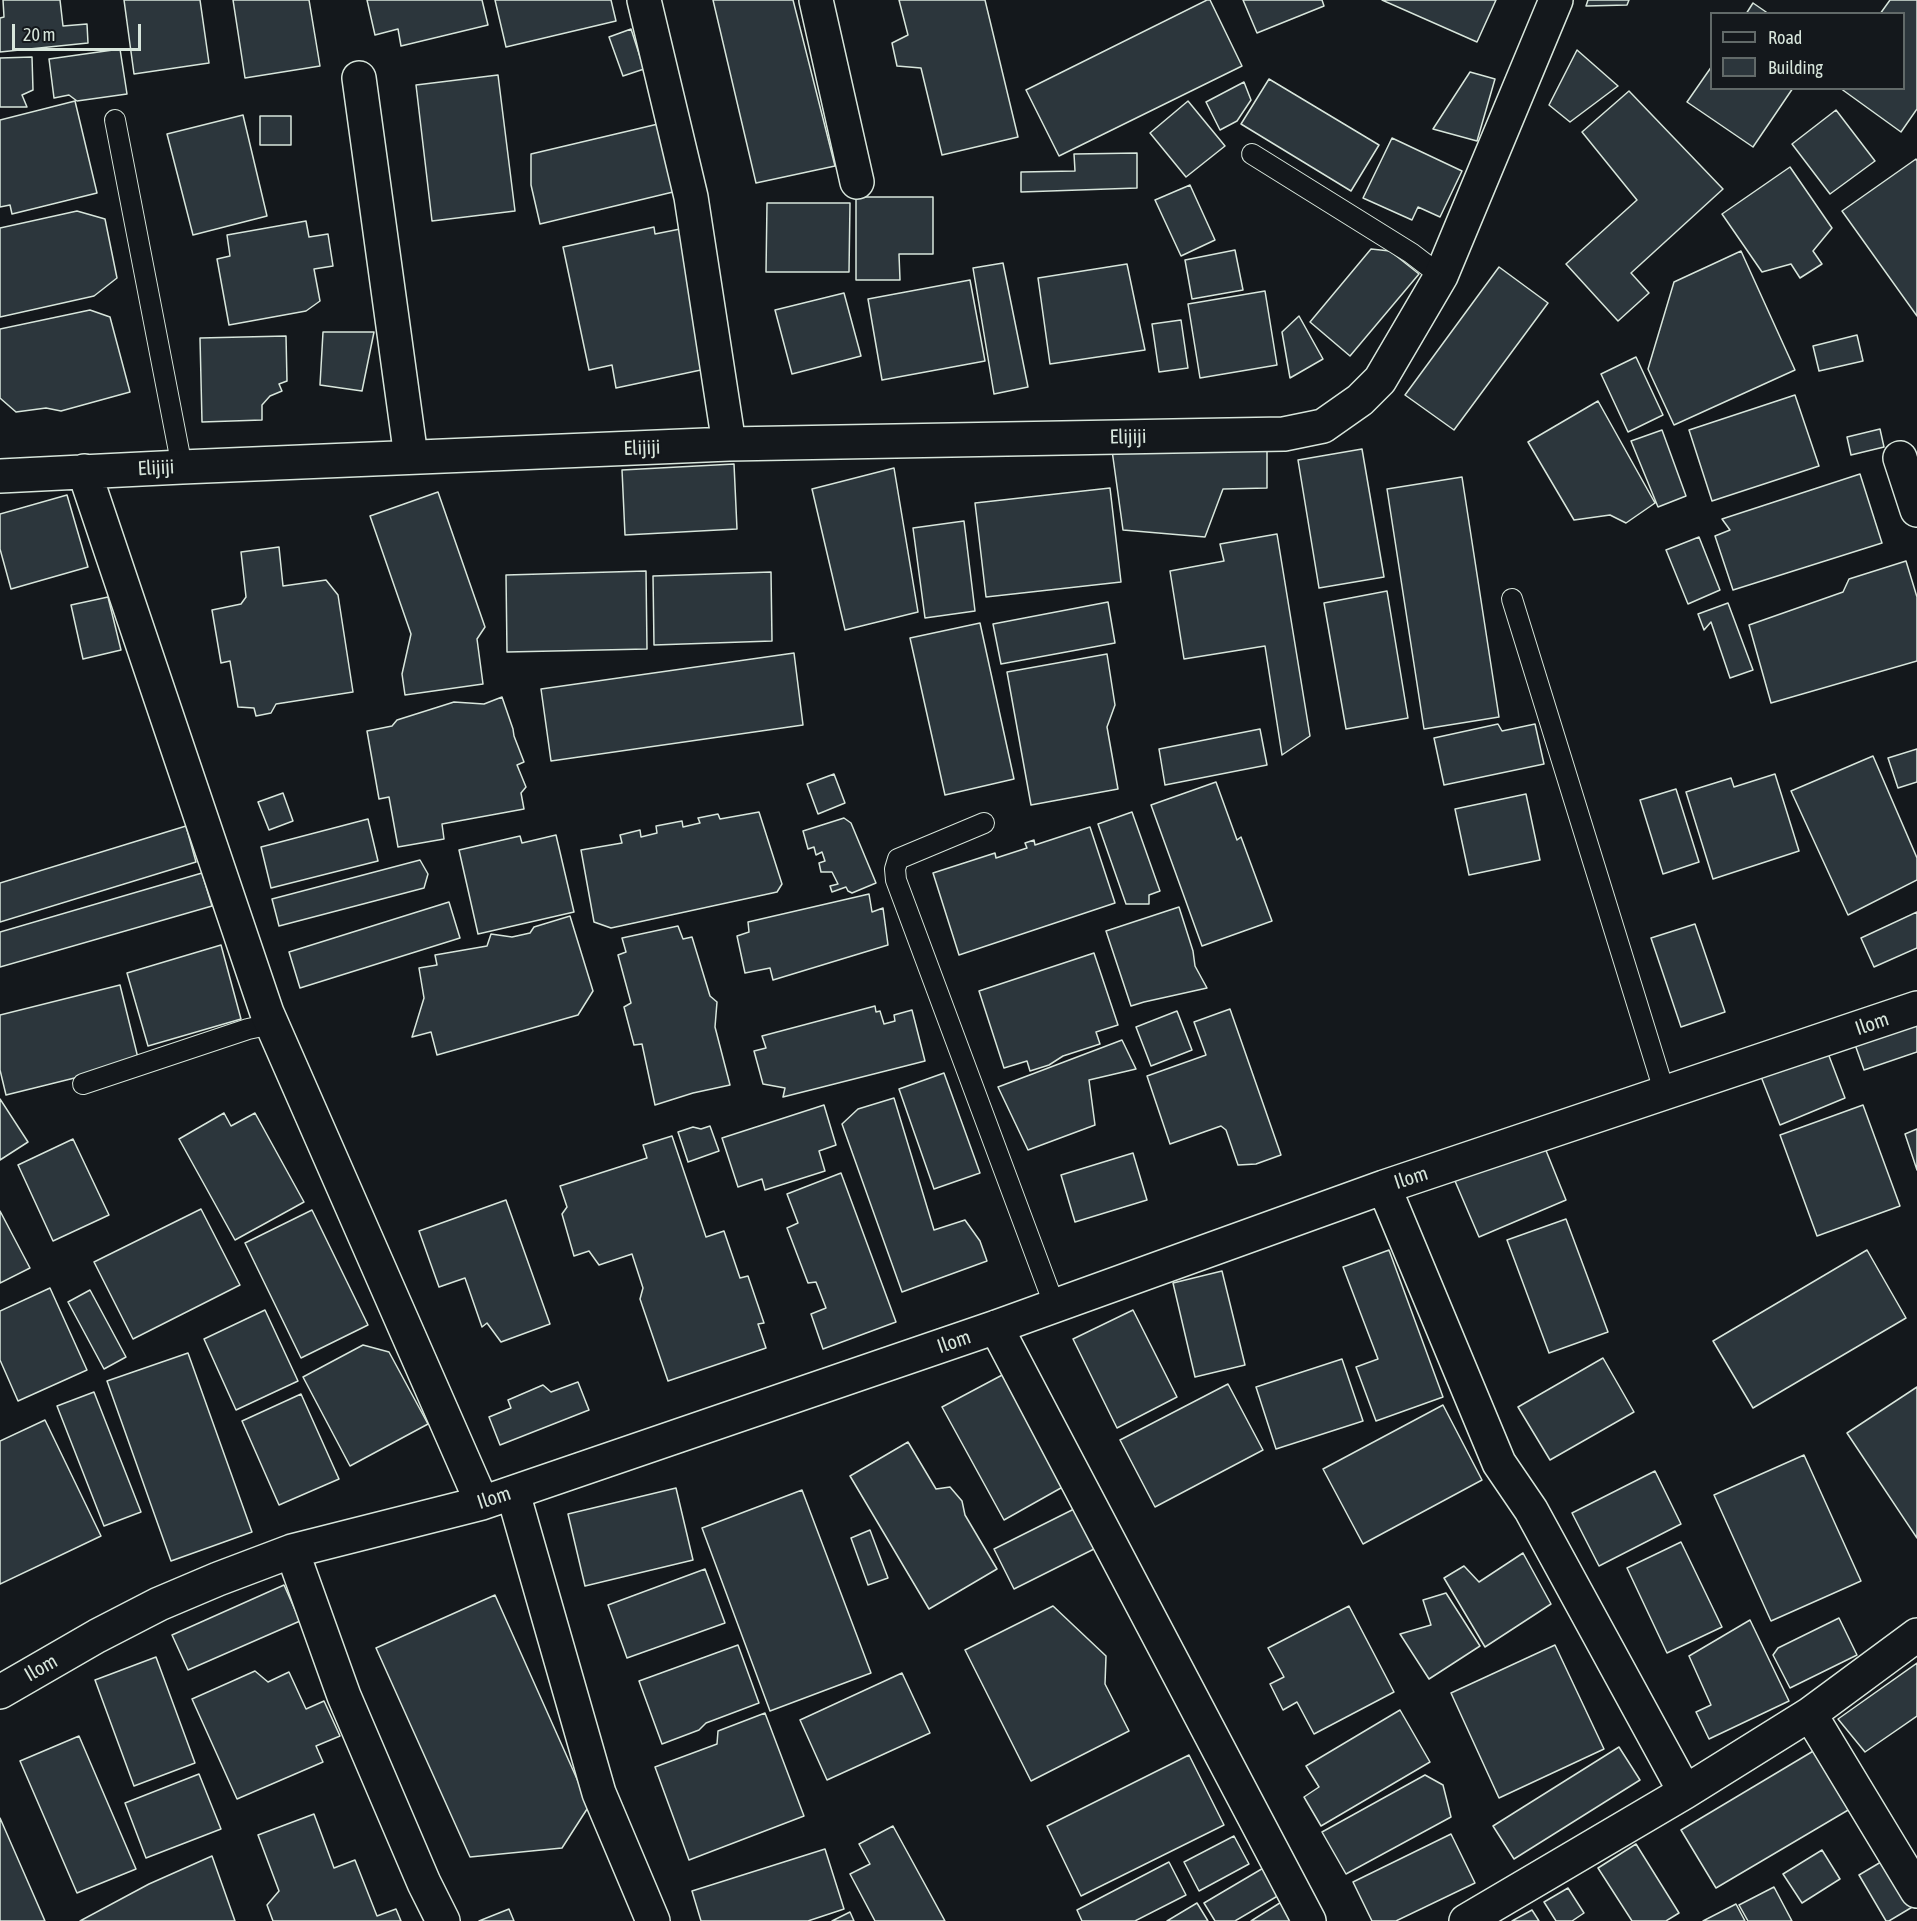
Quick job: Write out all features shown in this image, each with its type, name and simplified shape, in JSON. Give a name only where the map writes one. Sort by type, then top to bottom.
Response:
[{"type":"street","points":[[644,0],[691,197],[729,444]]},
{"type":"street","points":[[816,0],[857,182]]},
{"type":"street","name":"Elijiji","points":[[0,476],[182,466],[729,444],[1284,434],[1323,426],[1360,400],[1380,380],[1441,276],[1556,0]]},
{"type":"street","points":[[359,78],[411,457]]},
{"type":"street","points":[[1900,458],[1917,510]]},
{"type":"street","points":[[84,471],[272,1024],[482,1503]]},
{"type":"street","name":"Ilom","points":[[0,1692],[97,1636],[159,1604],[292,1551],[482,1503],[513,1493],[1055,1307],[1384,1187],[1917,1008]]},
{"type":"street","points":[[1384,1187],[1499,1463],[1531,1510],[1685,1792]]},
{"type":"street","points":[[996,1327],[1309,1921]]},
{"type":"street","points":[[513,1493],[599,1793],[653,1921]]},
{"type":"street","points":[[292,1551],[344,1696],[424,1883],[443,1921]]},
{"type":"street","points":[[1466,1921],[1685,1792],[1810,1714],[1917,1635]]},
{"type":"street","points":[[1810,1714],[1917,1891]]},
{"type":"lane","points":[[115,120],[182,466]]},
{"type":"lane","points":[[1252,154],[1411,253],[1441,276]]},
{"type":"lane","points":[[1512,599],[1665,1094]]},
{"type":"lane","points":[[984,823],[898,859],[895,869],[896,880],[1055,1307]]},
{"type":"lane","points":[[83,1084],[248,1029],[272,1024]]},
{"type":"building","points":[[3,0],[60,0],[63,26],[87,24],[88,43],[0,52],[0,18],[4,17]]},
{"type":"building","points":[[124,0],[200,0],[209,63],[134,74]]},
{"type":"building","points":[[233,0],[309,0],[320,66],[245,78]]},
{"type":"building","points":[[367,0],[482,0],[488,25],[401,46],[398,29],[375,35]]},
{"type":"building","points":[[495,0],[611,0],[616,21],[506,47]]},
{"type":"building","points":[[713,0],[793,0],[835,166],[756,183]]},
{"type":"building","points":[[899,0],[985,0],[1018,137],[942,155],[921,68],[897,66],[892,43],[908,35]]},
{"type":"building","points":[[1210,0],[1242,66],[1059,156],[1026,90]]},
{"type":"building","points":[[1243,0],[1322,0],[1324,6],[1257,33]]},
{"type":"building","points":[[1382,0],[1496,0],[1477,42]]},
{"type":"building","points":[[1588,0],[1629,0],[1627,5],[1586,6]]},
{"type":"building","points":[[1890,0],[1917,0],[1917,109],[1901,132],[1843,90],[1905,90],[1905,12],[1881,12]]},
{"type":"building","points":[[1753,3],[1766,12],[1747,12]]},
{"type":"building","points":[[631,29],[644,69],[623,76],[609,37]]},
{"type":"building","points":[[120,49],[127,94],[77,101],[69,95],[54,98],[49,59]]},
{"type":"building","points":[[1577,50],[1618,86],[1570,122],[1549,105]]},
{"type":"building","points":[[32,57],[33,90],[22,95],[27,107],[0,107],[0,58]]},
{"type":"building","points":[[1710,69],[1710,90],[1792,90],[1753,147],[1687,102]]},
{"type":"building","points":[[1470,72],[1495,79],[1477,141],[1433,129]]},
{"type":"building","points":[[498,75],[515,211],[432,221],[416,85]]},
{"type":"building","points":[[1269,79],[1379,145],[1351,191],[1241,124]]},
{"type":"building","points":[[1244,82],[1251,100],[1237,121],[1220,130],[1206,102]]},
{"type":"building","points":[[1629,91],[1723,189],[1631,273],[1649,293],[1618,321],[1566,264],[1637,200],[1582,132]]},
{"type":"building","points":[[75,101],[97,193],[12,214],[10,205],[0,207],[0,120]]},
{"type":"building","points":[[1188,101],[1225,146],[1186,177],[1150,133]]},
{"type":"building","points":[[1836,110],[1875,161],[1830,194],[1792,144]]},
{"type":"building","points":[[243,115],[267,216],[193,235],[167,134]]},
{"type":"building","points":[[260,116],[291,116],[291,145],[260,145]]},
{"type":"building","points":[[658,124],[673,192],[540,224],[531,185],[531,154]]},
{"type":"building","points":[[1392,138],[1462,171],[1440,217],[1418,207],[1412,220],[1363,198]]},
{"type":"building","points":[[1137,153],[1137,188],[1021,192],[1021,172],[1075,171],[1074,154]]},
{"type":"building","points":[[1916,159],[1917,161],[1917,316],[1842,211]]},
{"type":"building","points":[[1790,167],[1832,228],[1813,251],[1822,264],[1800,278],[1791,264],[1762,272],[1722,214]]},
{"type":"building","points":[[1190,185],[1215,240],[1181,256],[1155,200]]},
{"type":"building","points":[[856,197],[933,197],[933,254],[899,254],[900,280],[856,280]]},
{"type":"building","points":[[767,203],[850,203],[849,272],[766,272]]},
{"type":"building","points":[[77,211],[105,219],[117,278],[94,296],[0,317],[0,228]]},
{"type":"building","points":[[306,221],[309,237],[328,234],[333,266],[314,269],[320,301],[306,311],[229,325],[217,259],[230,256],[227,235]]},
{"type":"building","points":[[654,227],[655,234],[685,228],[715,367],[616,388],[612,365],[589,370],[563,247]]},
{"type":"building","points":[[1371,249],[1390,251],[1419,274],[1350,356],[1310,322]]},
{"type":"building","points":[[1235,250],[1243,290],[1192,299],[1185,260]]},
{"type":"building","points":[[1741,251],[1795,370],[1674,425],[1648,369],[1674,282]]},
{"type":"building","points":[[1003,263],[1028,387],[994,394],[973,268]]},
{"type":"building","points":[[1127,264],[1145,350],[1050,364],[1038,278]]},
{"type":"building","points":[[1499,267],[1548,303],[1454,430],[1405,395]]},
{"type":"building","points":[[970,280],[985,361],[882,380],[868,299]]},
{"type":"building","points":[[1265,291],[1277,365],[1200,378],[1188,304]]},
{"type":"building","points":[[844,293],[861,356],[792,374],[775,310]]},
{"type":"building","points":[[90,310],[110,317],[130,392],[61,411],[46,408],[16,412],[0,398],[0,329]]},
{"type":"building","points":[[1299,316],[1323,359],[1290,378],[1282,332]]},
{"type":"building","points":[[1181,320],[1188,368],[1159,372],[1152,324]]},
{"type":"building","points":[[323,332],[374,332],[362,391],[320,385]]},
{"type":"building","points":[[1857,335],[1863,361],[1819,371],[1813,346]]},
{"type":"building","points":[[286,336],[287,381],[279,384],[282,391],[270,396],[262,405],[262,420],[202,422],[200,338]]},
{"type":"building","points":[[1636,357],[1663,415],[1628,432],[1601,374]]},
{"type":"building","points":[[1795,395],[1819,466],[1712,501],[1689,430]]},
{"type":"building","points":[[1598,401],[1655,503],[1626,523],[1610,515],[1574,520],[1528,442]]},
{"type":"building","points":[[1880,429],[1884,447],[1851,455],[1847,437]]},
{"type":"building","points":[[1662,430],[1686,496],[1658,507],[1631,441]]},
{"type":"building","points":[[1267,441],[1267,488],[1223,489],[1205,537],[1123,530],[1111,443]]},
{"type":"building","points":[[1362,449],[1384,577],[1319,588],[1298,460]]},
{"type":"building","points":[[734,464],[737,529],[625,535],[622,470]]},
{"type":"building","points":[[894,468],[918,612],[845,630],[812,489]]},
{"type":"building","points":[[1860,474],[1882,543],[1733,590],[1715,536],[1730,530],[1722,519]]},
{"type":"building","points":[[1462,477],[1499,717],[1424,729],[1387,489]]},
{"type":"building","points":[[1110,488],[1121,582],[986,597],[975,503]]},
{"type":"building","points":[[438,492],[485,627],[477,639],[483,684],[405,695],[402,674],[411,634],[370,516]]},
{"type":"building","points":[[67,495],[88,567],[11,589],[0,549],[0,514]]},
{"type":"building","points":[[964,521],[975,611],[925,618],[913,528]]},
{"type":"building","points":[[1277,534],[1310,736],[1282,755],[1265,646],[1184,659],[1170,571],[1224,561],[1220,544]]},
{"type":"building","points":[[1699,537],[1720,590],[1688,604],[1666,550]]},
{"type":"building","points":[[279,547],[283,586],[326,580],[338,595],[353,692],[276,704],[271,713],[256,716],[254,708],[238,707],[230,661],[221,663],[212,610],[241,604],[246,597],[241,552]]},
{"type":"building","points":[[1906,561],[1917,597],[1917,661],[1771,703],[1749,625],[1843,592],[1849,579]]},
{"type":"building","points":[[646,571],[647,649],[507,652],[506,575]]},
{"type":"building","points":[[771,572],[772,641],[654,645],[653,576]]},
{"type":"building","points":[[1387,591],[1408,718],[1346,729],[1324,603]]},
{"type":"building","points":[[108,597],[121,650],[83,659],[71,605]]},
{"type":"building","points":[[1108,602],[1115,643],[1001,664],[993,624]]},
{"type":"building","points":[[1728,603],[1753,670],[1730,678],[1711,622],[1704,630],[1698,614]]},
{"type":"building","points":[[980,623],[1014,779],[945,795],[910,638]]},
{"type":"building","points":[[794,653],[803,725],[551,761],[541,689]]},
{"type":"building","points":[[1107,654],[1115,705],[1107,727],[1118,789],[1031,805],[1007,672]]},
{"type":"building","points":[[502,697],[524,762],[517,765],[526,787],[521,793],[524,809],[442,824],[444,839],[398,847],[389,797],[379,799],[367,731],[392,726],[397,720],[454,702],[484,704]]},
{"type":"building","points":[[1498,724],[1502,731],[1535,724],[1544,764],[1444,785],[1434,738]]},
{"type":"building","points":[[1260,729],[1267,765],[1165,785],[1159,749]]},
{"type":"building","points":[[1917,749],[1917,782],[1898,788],[1888,758]]},
{"type":"building","points":[[1873,756],[1917,858],[1917,880],[1848,915],[1791,791]]},
{"type":"building","points":[[834,774],[845,803],[818,814],[807,784]]},
{"type":"building","points":[[1775,774],[1799,851],[1713,879],[1686,792],[1731,778],[1734,787]]},
{"type":"building","points":[[1216,782],[1237,840],[1241,837],[1272,921],[1202,946],[1151,805]]},
{"type":"building","points":[[1676,789],[1699,862],[1663,874],[1640,800]]},
{"type":"building","points":[[283,793],[293,821],[269,830],[258,802]]},
{"type":"building","points":[[1526,794],[1540,860],[1469,875],[1455,809]]},
{"type":"building","points":[[759,812],[782,884],[777,892],[611,928],[594,922],[581,850],[622,843],[620,835],[640,830],[641,837],[657,833],[656,826],[682,821],[683,827],[700,823],[698,818],[718,814],[720,819]]},
{"type":"building","points":[[1132,812],[1160,891],[1149,895],[1149,904],[1126,904],[1098,824]]},
{"type":"building","points":[[844,818],[851,823],[876,883],[852,893],[846,887],[832,892],[830,886],[838,884],[832,872],[821,872],[819,863],[825,861],[822,852],[816,855],[814,847],[808,849],[803,831]]},
{"type":"building","points":[[368,819],[378,861],[271,888],[261,847]]},
{"type":"building","points":[[186,826],[196,862],[0,922],[0,883]]},
{"type":"building","points":[[1090,827],[1115,903],[959,955],[933,873],[995,853],[996,858],[1027,848],[1025,843],[1034,840],[1035,845]]},
{"type":"building","points":[[556,835],[574,912],[478,934],[459,850],[520,836],[522,843]]},
{"type":"building","points":[[420,860],[428,874],[424,888],[279,926],[272,899]]},
{"type":"building","points":[[202,873],[212,906],[0,967],[0,932]]},
{"type":"building","points":[[869,894],[872,912],[883,908],[888,945],[773,980],[770,968],[745,973],[737,936],[749,932],[748,922]]},
{"type":"building","points":[[449,902],[460,938],[300,988],[289,952]]},
{"type":"building","points":[[1179,907],[1193,951],[1195,966],[1207,988],[1131,1006],[1106,931]]},
{"type":"building","points":[[1917,912],[1917,948],[1874,967],[1861,938]]},
{"type":"building","points":[[570,916],[593,991],[578,1015],[437,1055],[431,1032],[412,1037],[424,998],[419,968],[437,965],[435,955],[487,946],[491,934],[512,937],[530,933],[534,927]]},
{"type":"building","points":[[1695,924],[1725,1012],[1681,1027],[1651,938]]},
{"type":"building","points":[[678,926],[683,939],[692,937],[710,996],[717,1002],[715,1027],[730,1085],[693,1093],[655,1105],[642,1044],[634,1045],[624,1007],[631,1003],[618,955],[626,952],[622,938]]},
{"type":"building","points":[[221,945],[241,1019],[148,1046],[127,973]]},
{"type":"building","points":[[1094,953],[1118,1025],[1096,1032],[1100,1044],[1063,1056],[1049,1065],[1030,1071],[1027,1061],[1004,1068],[979,991]]},
{"type":"building","points":[[120,985],[139,1062],[6,1095],[0,1070],[0,1015]]},
{"type":"building","points":[[875,1006],[876,1012],[880,1011],[884,1024],[895,1021],[894,1015],[912,1010],[925,1061],[783,1097],[785,1088],[763,1084],[754,1051],[766,1048],[762,1036]]},
{"type":"building","points":[[1230,1009],[1281,1155],[1256,1164],[1238,1165],[1226,1130],[1221,1126],[1170,1144],[1147,1076],[1206,1055],[1194,1022]]},
{"type":"building","points":[[1177,1011],[1192,1050],[1151,1066],[1136,1027]]},
{"type":"building","points":[[1917,1014],[1917,1052],[1864,1070],[1852,1036]]},
{"type":"building","points":[[1122,1040],[1136,1069],[1089,1080],[1095,1125],[1028,1150],[998,1087]]},
{"type":"building","points":[[1826,1048],[1845,1098],[1780,1125],[1760,1074]]},
{"type":"building","points":[[944,1073],[980,1173],[934,1189],[899,1089]]},
{"type":"building","points":[[894,1098],[934,1230],[965,1220],[980,1241],[987,1261],[902,1292],[842,1124],[858,1109]]},
{"type":"building","points":[[0,1099],[28,1142],[0,1160]]},
{"type":"building","points":[[824,1105],[836,1145],[819,1151],[825,1171],[765,1190],[762,1179],[738,1187],[722,1138]]},
{"type":"building","points":[[1863,1105],[1900,1206],[1817,1236],[1780,1135]]},
{"type":"building","points":[[224,1113],[231,1126],[255,1113],[304,1202],[235,1240],[179,1139]]},
{"type":"building","points":[[710,1126],[719,1151],[688,1162],[678,1132],[693,1127],[701,1129]]},
{"type":"building","points":[[1917,1129],[1917,1170],[1905,1134]]},
{"type":"building","points":[[672,1136],[706,1237],[724,1231],[740,1278],[748,1276],[764,1323],[758,1324],[766,1348],[668,1381],[640,1299],[643,1288],[632,1254],[599,1265],[589,1251],[574,1256],[562,1214],[567,1207],[560,1186],[647,1158],[643,1145]]},
{"type":"building","points":[[73,1139],[109,1215],[53,1241],[18,1165]]},
{"type":"building","points":[[1543,1143],[1566,1200],[1479,1237],[1455,1181]]},
{"type":"building","points":[[1133,1153],[1147,1200],[1075,1222],[1061,1175]]},
{"type":"building","points":[[841,1173],[896,1322],[823,1349],[811,1314],[826,1308],[816,1282],[808,1283],[787,1228],[798,1223],[787,1194]]},
{"type":"building","points":[[506,1200],[550,1324],[501,1342],[487,1323],[482,1327],[465,1278],[439,1287],[419,1231]]},
{"type":"building","points":[[201,1209],[240,1285],[133,1339],[94,1262]]},
{"type":"building","points":[[312,1210],[368,1325],[301,1358],[245,1243]]},
{"type":"building","points":[[0,1211],[30,1268],[0,1283]]},
{"type":"building","points":[[1566,1219],[1608,1332],[1549,1353],[1507,1240]]},
{"type":"building","points":[[1389,1250],[1443,1397],[1376,1421],[1356,1367],[1378,1359],[1343,1267]]},
{"type":"building","points":[[1867,1250],[1906,1318],[1753,1408],[1713,1341]]},
{"type":"building","points":[[1222,1271],[1245,1365],[1195,1377],[1173,1283]]},
{"type":"building","points":[[50,1288],[87,1370],[18,1401],[0,1360],[0,1311]]},
{"type":"building","points":[[90,1290],[126,1357],[104,1369],[68,1302]]},
{"type":"building","points":[[265,1310],[298,1381],[236,1410],[204,1339]]},
{"type":"building","points":[[1133,1310],[1177,1397],[1117,1428],[1073,1339]]},
{"type":"building","points":[[363,1345],[389,1352],[428,1424],[350,1466],[303,1377]]},
{"type":"building","points":[[188,1353],[252,1532],[171,1561],[107,1381]]},
{"type":"building","points":[[1603,1358],[1634,1412],[1550,1460],[1518,1407]]},
{"type":"building","points":[[1342,1359],[1363,1421],[1276,1449],[1256,1387]]},
{"type":"building","points":[[1006,1373],[1068,1484],[1004,1520],[942,1407]]},
{"type":"building","points":[[578,1382],[589,1410],[500,1445],[489,1417],[511,1408],[508,1400],[543,1385],[551,1392]]},
{"type":"building","points":[[1228,1384],[1263,1450],[1155,1507],[1120,1440]]},
{"type":"building","points":[[1917,1387],[1917,1538],[1847,1433]]},
{"type":"building","points":[[94,1392],[141,1512],[104,1526],[57,1406]]},
{"type":"building","points":[[301,1394],[339,1479],[279,1505],[242,1421]]},
{"type":"building","points":[[1443,1405],[1482,1480],[1363,1544],[1323,1469]]},
{"type":"building","points":[[45,1420],[101,1536],[0,1584],[0,1441]]},
{"type":"building","points":[[908,1442],[936,1489],[950,1487],[962,1501],[965,1515],[997,1569],[929,1609],[850,1476]]},
{"type":"building","points":[[1804,1455],[1861,1581],[1771,1621],[1714,1495]]},
{"type":"building","points":[[1655,1471],[1681,1524],[1599,1566],[1572,1513]]},
{"type":"building","points":[[676,1488],[693,1560],[585,1586],[568,1514]]},
{"type":"building","points":[[802,1490],[871,1673],[770,1711],[702,1528]]},
{"type":"building","points":[[1076,1508],[1096,1548],[1014,1589],[994,1549]]},
{"type":"building","points":[[870,1530],[888,1578],[868,1585],[851,1538]]},
{"type":"building","points":[[1681,1542],[1722,1627],[1667,1653],[1627,1568]]},
{"type":"building","points":[[1523,1553],[1551,1604],[1485,1647],[1444,1578],[1464,1566],[1479,1582]]},
{"type":"building","points":[[705,1569],[725,1623],[627,1658],[608,1605]]},
{"type":"building","points":[[284,1585],[300,1621],[188,1670],[172,1635]]},
{"type":"building","points":[[1446,1593],[1480,1646],[1429,1679],[1400,1634],[1431,1625],[1423,1600]]},
{"type":"building","points":[[495,1595],[589,1806],[562,1848],[470,1857],[376,1648]]},
{"type":"building","points":[[1053,1606],[1106,1656],[1105,1684],[1129,1731],[1031,1781],[965,1650]]},
{"type":"building","points":[[1349,1606],[1394,1692],[1314,1734],[1297,1702],[1283,1710],[1270,1684],[1284,1677],[1268,1648]]},
{"type":"building","points":[[1839,1618],[1857,1655],[1790,1688],[1773,1655],[1778,1648]]},
{"type":"building","points":[[1750,1620],[1789,1701],[1709,1739],[1696,1712],[1711,1705],[1689,1656]]},
{"type":"building","points":[[738,1645],[759,1703],[706,1723],[699,1730],[662,1744],[639,1681]]},
{"type":"building","points":[[1555,1645],[1604,1749],[1499,1798],[1451,1693]]},
{"type":"building","points":[[156,1657],[195,1763],[134,1786],[95,1680]]},
{"type":"building","points":[[1917,1663],[1917,1716],[1865,1752],[1838,1719]]},
{"type":"building","points":[[255,1671],[268,1682],[289,1672],[306,1709],[324,1701],[340,1736],[316,1746],[323,1762],[237,1799],[192,1699]]},
{"type":"building","points":[[902,1673],[930,1733],[827,1780],[800,1720]]},
{"type":"building","points":[[1400,1710],[1430,1762],[1321,1826],[1304,1797],[1319,1787],[1306,1766]]},
{"type":"building","points":[[765,1713],[804,1816],[689,1860],[655,1767],[717,1744],[718,1731]]},
{"type":"building","points":[[79,1736],[136,1869],[77,1893],[20,1761]]},
{"type":"building","points":[[1619,1747],[1640,1780],[1514,1859],[1493,1826]]},
{"type":"building","points":[[1820,1747],[1855,1806],[1716,1888],[1681,1830]]},
{"type":"building","points":[[1189,1755],[1224,1825],[1081,1896],[1047,1826]]},
{"type":"building","points":[[199,1774],[221,1829],[146,1858],[125,1803]]},
{"type":"building","points":[[1425,1775],[1443,1785],[1451,1817],[1346,1874],[1322,1832]]},
{"type":"building","points":[[314,1814],[334,1868],[355,1860],[377,1916],[396,1909],[401,1921],[273,1921],[267,1905],[279,1891],[258,1835]]},
{"type":"building","points":[[0,1818],[45,1921],[0,1921]]},
{"type":"building","points":[[893,1826],[945,1921],[875,1921],[850,1874],[870,1864],[859,1844]]},
{"type":"building","points":[[1451,1834],[1475,1883],[1396,1921],[1372,1921],[1353,1882]]},
{"type":"building","points":[[1234,1836],[1249,1864],[1199,1891],[1184,1862]]},
{"type":"building","points":[[1636,1844],[1679,1913],[1666,1921],[1632,1921],[1598,1868]]},
{"type":"building","points":[[825,1849],[844,1909],[808,1921],[701,1921],[692,1891]]},
{"type":"building","points":[[1822,1850],[1840,1879],[1802,1903],[1783,1874]]},
{"type":"building","points":[[212,1856],[235,1921],[80,1921],[149,1884]]},
{"type":"building","points":[[1886,1859],[1914,1906],[1889,1921],[1886,1921],[1859,1875]]},
{"type":"building","points":[[1169,1862],[1186,1895],[1135,1921],[1082,1921],[1077,1910]]},
{"type":"building","points":[[1265,1867],[1281,1894],[1235,1921],[1215,1921],[1204,1903]]},
{"type":"building","points":[[1774,1887],[1792,1921],[1748,1921],[1739,1905]]},
{"type":"building","points":[[1568,1888],[1584,1913],[1572,1921],[1556,1921],[1544,1902]]},
{"type":"building","points":[[1283,1901],[1298,1921],[1251,1921]]},
{"type":"building","points":[[1197,1903],[1208,1921],[1167,1921]]},
{"type":"building","points":[[1736,1904],[1745,1921],[1703,1921]]},
{"type":"building","points":[[509,1909],[514,1921],[479,1921]]},
{"type":"building","points":[[1532,1910],[1539,1921],[1512,1921]]},
{"type":"building","points":[[850,1912],[854,1921],[832,1921]]}]
